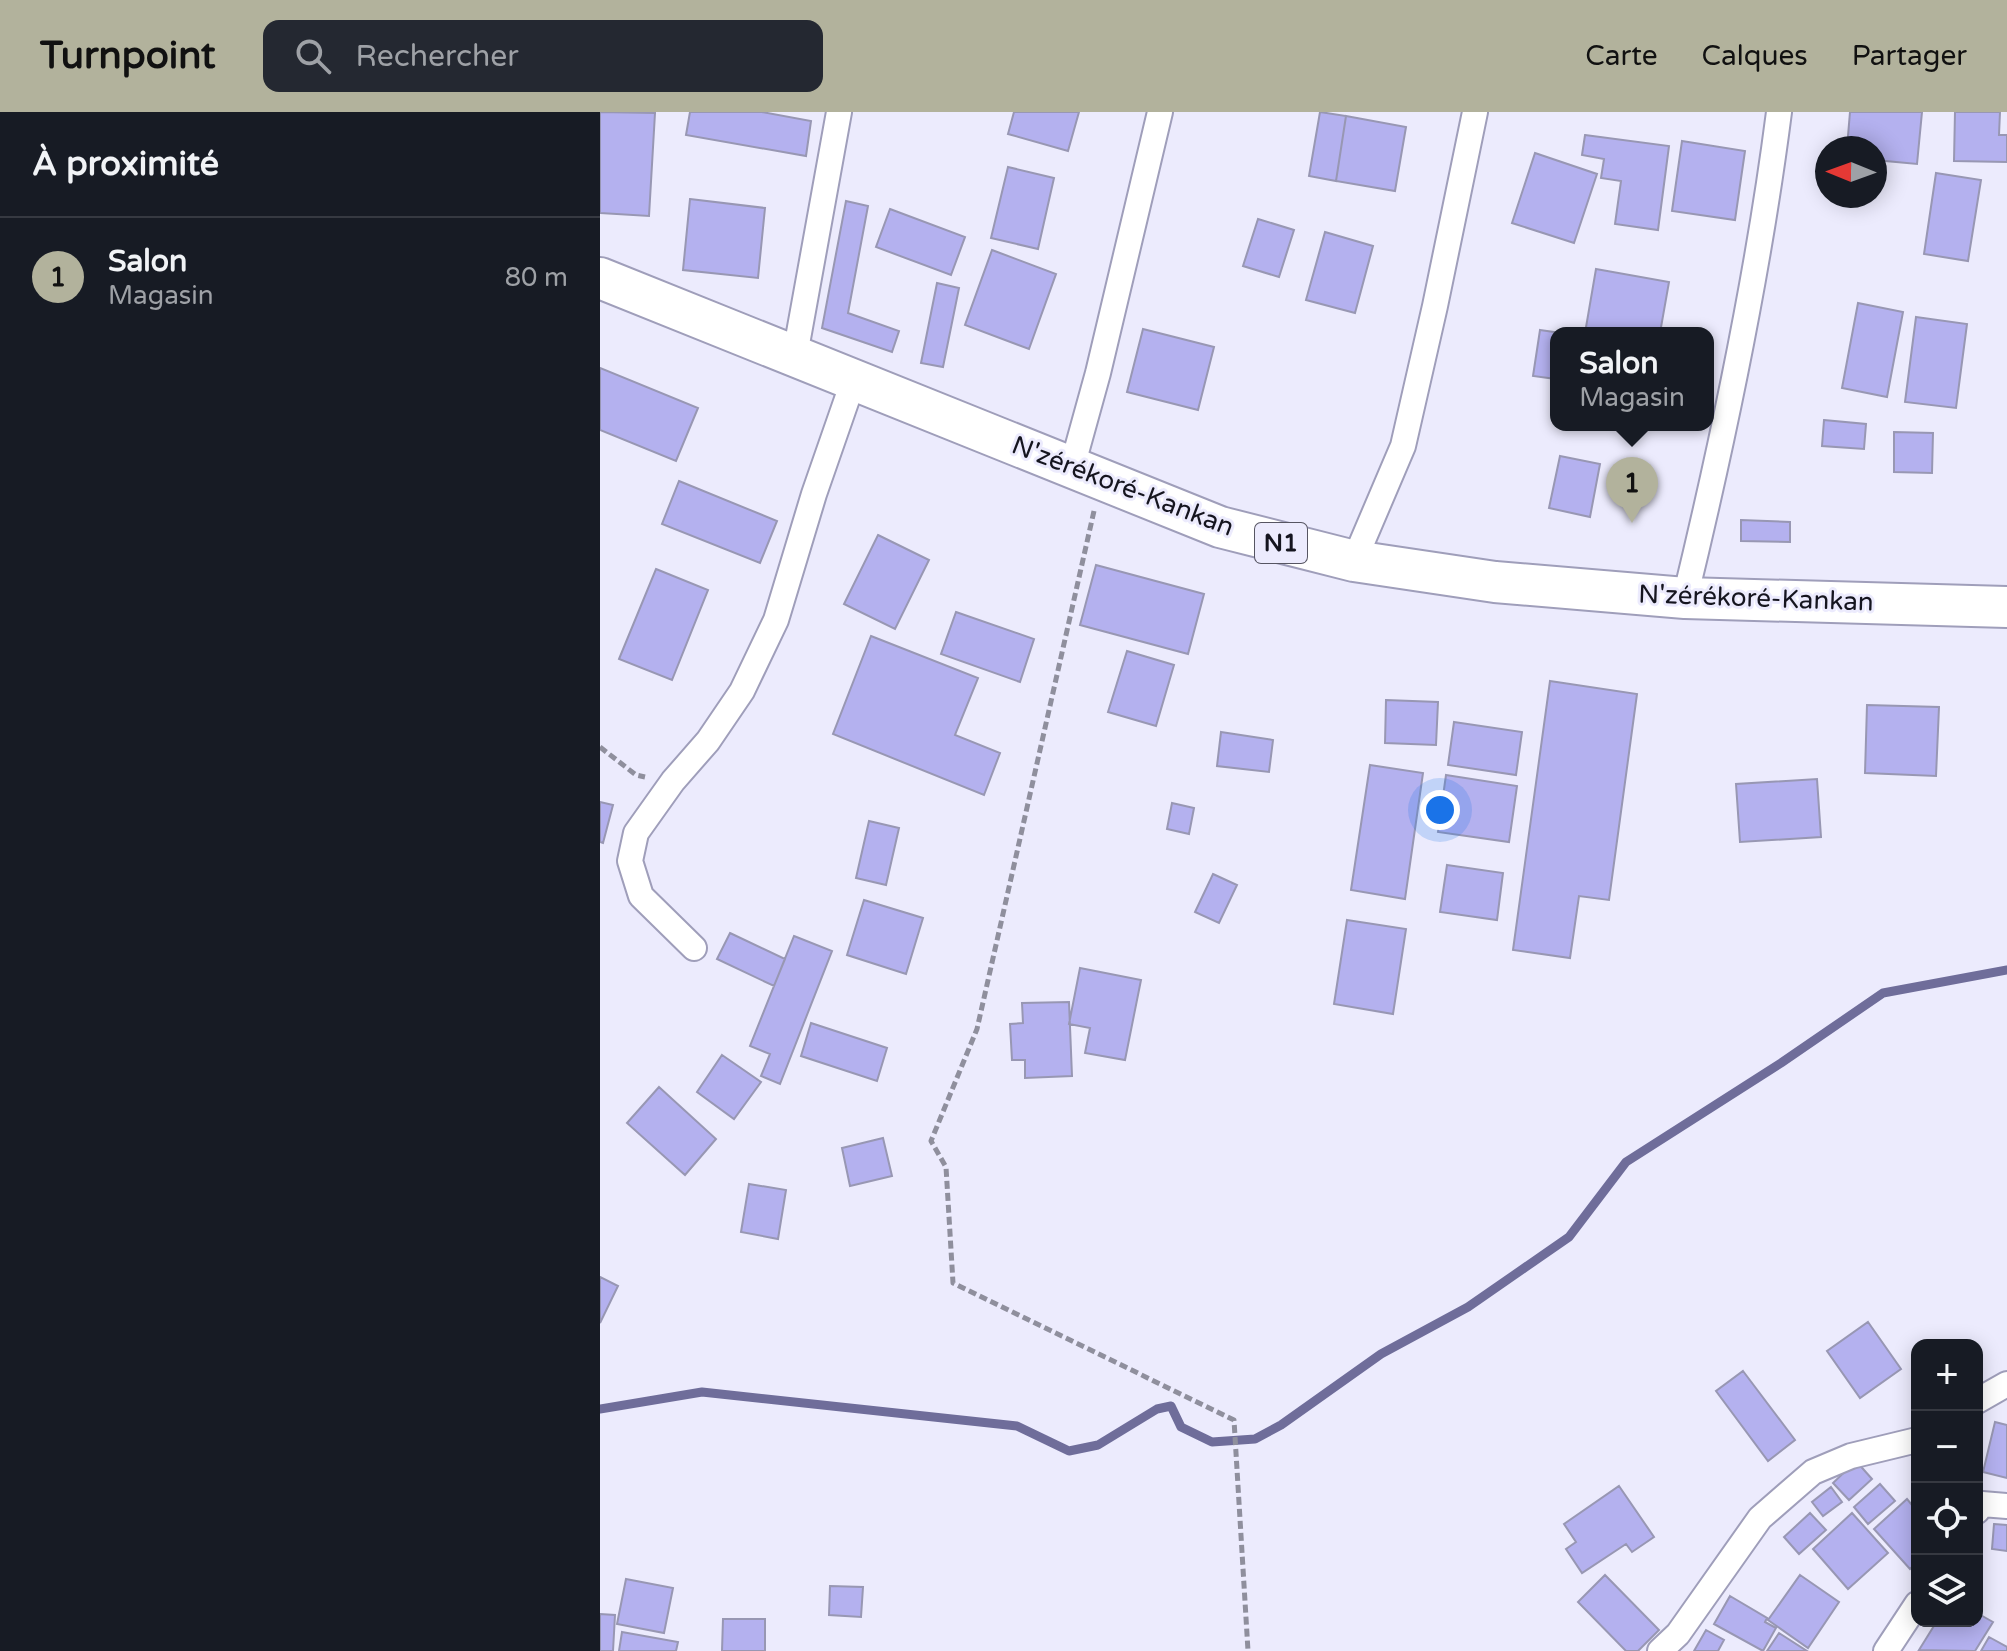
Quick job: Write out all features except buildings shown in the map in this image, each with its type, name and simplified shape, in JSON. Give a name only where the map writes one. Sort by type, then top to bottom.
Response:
[{"type":"highway","name":"N'zérékoré-Kankan","points":[[600,278],[1220,527],[1354,561],[1495,582],[1685,598],[2007,607]]},
{"type":"street","points":[[795,355],[839,112]]},
{"type":"street","points":[[1086,472],[1098,373],[1160,112]]},
{"type":"street","points":[[1354,561],[1403,446],[1475,112]]},
{"type":"street","points":[[1685,598],[1719,461],[1746,322],[1779,112]]},
{"type":"street","points":[[694,948],[641,896],[630,861],[636,833],[673,781],[708,741],[742,691],[776,620],[814,494],[854,379]]},
{"type":"street","points":[[1983,1398],[2007,1384]]},
{"type":"street","points":[[1660,1651],[1678,1634],[1760,1518],[1813,1472],[1851,1456],[1911,1441]]},
{"type":"street","points":[[1983,1504],[2007,1506]]},
{"type":"street","points":[[1886,1651],[1911,1613]]},
{"type":"path","points":[[1086,472],[977,1029],[931,1141],[946,1167],[953,1283],[1234,1420],[1248,1651]]},
{"type":"path","points":[[600,747],[636,775],[673,781]]},
{"type":"waterway","points":[[600,1409],[702,1392],[1017,1426],[1069,1451],[1098,1445],[1157,1409],[1171,1406],[1181,1427],[1212,1442],[1255,1439],[1281,1425],[1381,1354],[1468,1307],[1569,1237],[1626,1162],[1781,1063],[1883,993],[2007,970]]},
{"type":"place","name":"Salon","points":[[1632,523]]}]
